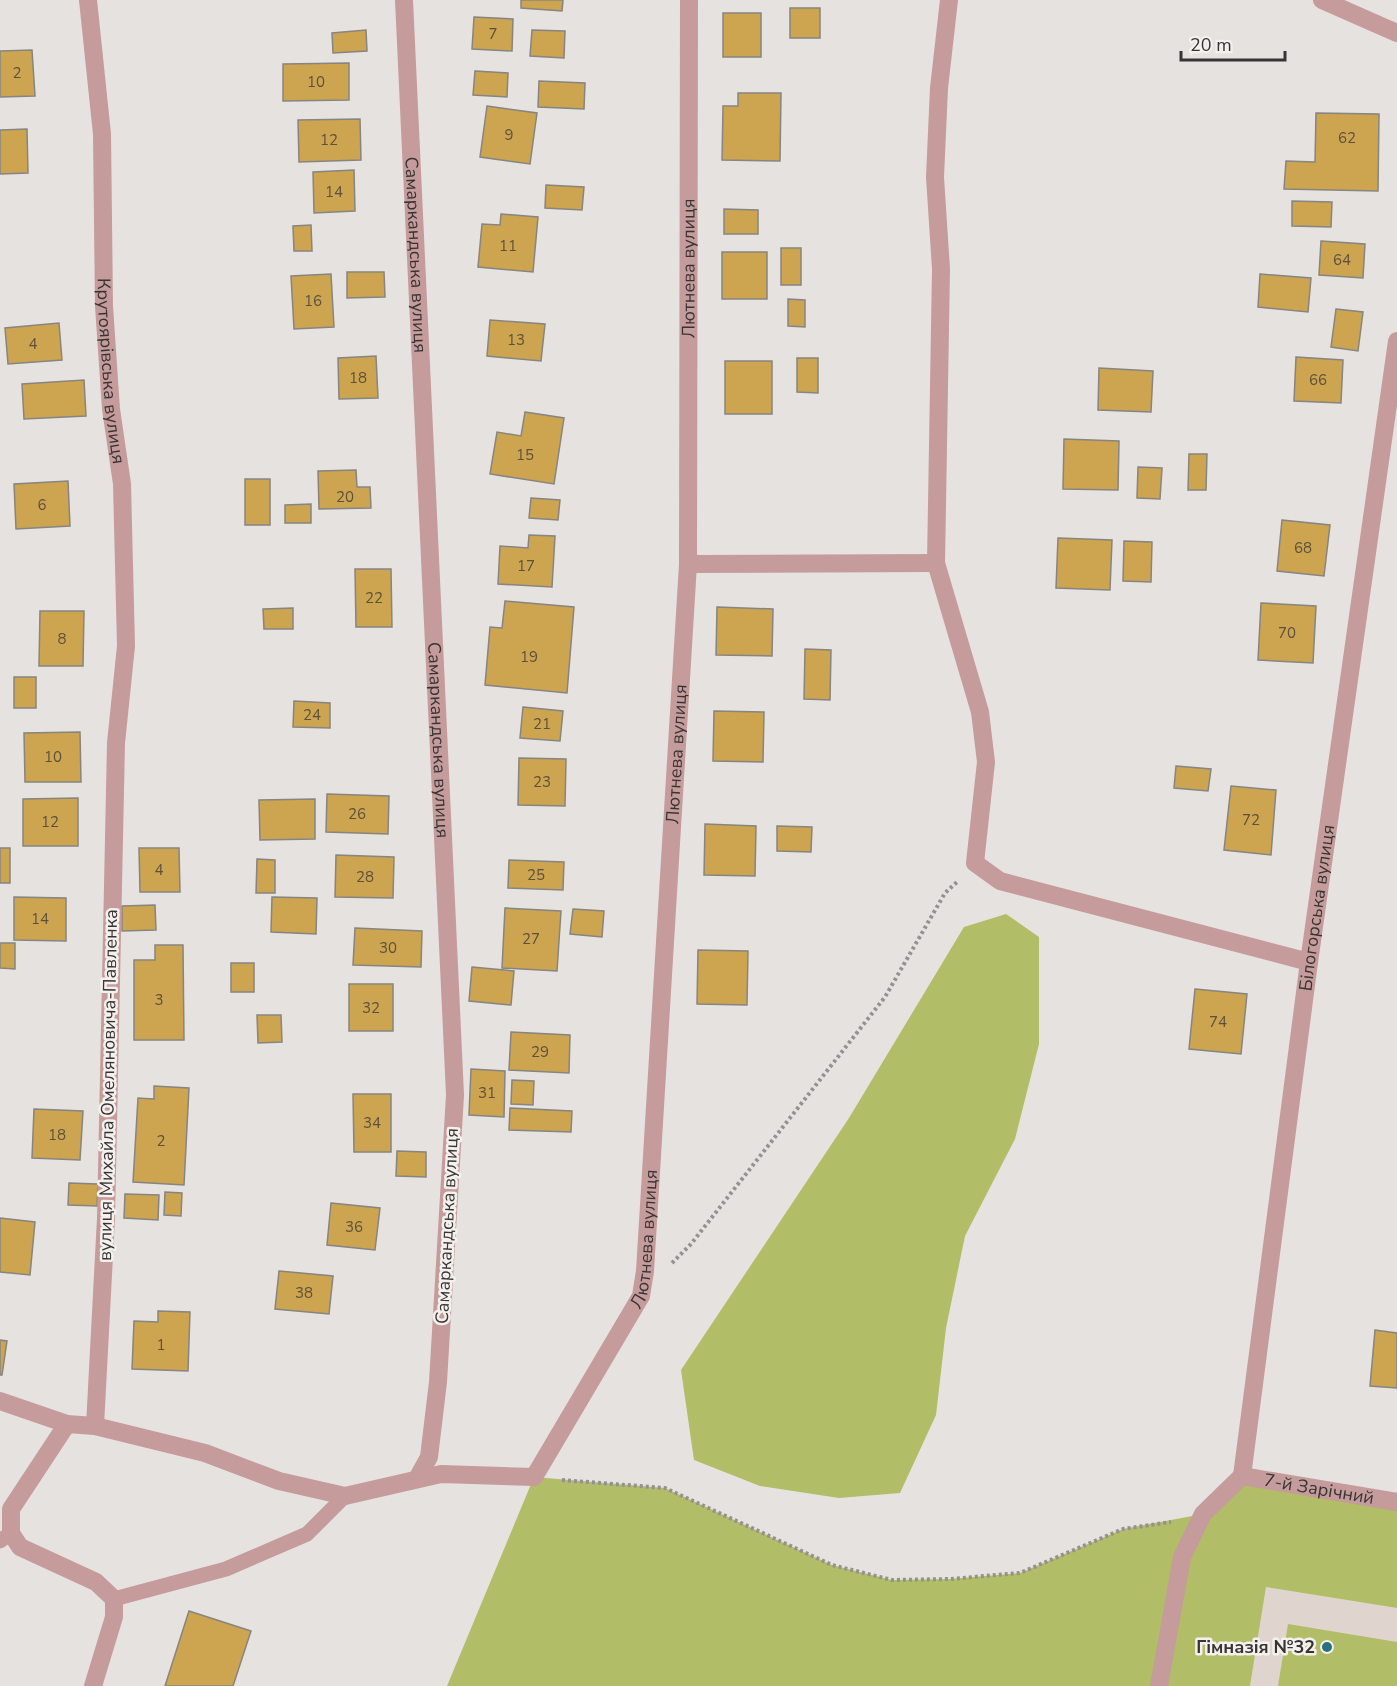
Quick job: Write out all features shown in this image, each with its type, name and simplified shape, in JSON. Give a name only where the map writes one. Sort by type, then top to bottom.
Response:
[{"type":"street","name":"Крутоярівська вулиця","points":[[88,0],[102,134],[104,306],[111,409],[122,484],[126,646],[116,743]]},
{"type":"street","name":"Самаркандська вулиця","points":[[404,0],[455,1095],[438,1382],[429,1457],[418,1477]]},
{"type":"street","name":"Лютнева вулиця","points":[[534,1477],[641,1296],[645,1271],[688,564],[689,0]]},
{"type":"street","points":[[949,0],[939,88],[935,177],[941,269],[936,563],[980,712],[986,762],[975,863],[1000,881],[1309,962]]},
{"type":"street","points":[[1322,0],[1397,33]]},
{"type":"street","name":"Білогорська вулиця","points":[[1242,1476],[1309,962],[1397,341]]},
{"type":"street","points":[[688,564],[936,563]]},
{"type":"street","name":"вулиця Михайла Омеляновича-Павленка","points":[[95,1426],[106,1218],[116,743]]},
{"type":"street","points":[[0,1401],[67,1424],[95,1426],[204,1453],[279,1481],[345,1496],[363,1494],[418,1477],[441,1474],[534,1477]]},
{"type":"street","points":[[67,1424],[11,1509],[5,1537],[20,1547],[96,1582],[114,1599],[114,1617],[93,1686]]},
{"type":"street","points":[[1159,1686],[1182,1557],[1203,1514],[1242,1476]]},
{"type":"street","name":"7-й Зарічний","points":[[1242,1476],[1397,1502]]},
{"type":"lane","points":[[114,1599],[226,1569],[307,1534],[345,1496]]},
{"type":"path","points":[[641,1296],[691,1244],[885,997],[945,893],[975,863]]},
{"type":"path","points":[[534,1477],[665,1488],[832,1565],[892,1580],[950,1579],[1020,1573],[1123,1529],[1203,1514]]},
{"type":"shaded area","name":"Гімназія №32","points":[[1266,1587],[1397,1608],[1397,1686],[1250,1686]]},
{"type":"green space","points":[[1006,914],[1039,937],[1039,1044],[1015,1139],[965,1236],[946,1328],[936,1415],[900,1493],[839,1498],[760,1486],[694,1460],[681,1370],[849,1118],[964,927]]},
{"type":"green space","points":[[1242,1476],[1397,1502],[1397,1608],[1266,1587],[1250,1686],[447,1686],[534,1477],[665,1488],[832,1565],[892,1580],[950,1579],[1020,1573],[1123,1529],[1203,1514]]},
{"type":"green space","points":[[1288,1624],[1397,1642],[1397,1686],[1278,1686]]},
{"type":"building","points":[[521,0],[563,0],[562,11],[521,8]]},
{"type":"building","points":[[790,8],[820,8],[820,38],[790,38]]},
{"type":"building","points":[[723,13],[761,13],[761,57],[723,57]]},
{"type":"building","points":[[474,17],[513,19],[512,51],[472,49]]},
{"type":"building","points":[[366,30],[367,51],[333,53],[332,33]]},
{"type":"building","points":[[532,30],[565,31],[564,58],[530,56]]},
{"type":"building","points":[[32,50],[35,96],[0,97],[0,51]]},
{"type":"building","points":[[349,63],[349,100],[283,101],[283,64]]},
{"type":"building","points":[[475,71],[508,73],[507,97],[473,95]]},
{"type":"building","points":[[539,81],[585,83],[584,109],[538,107]]},
{"type":"building","points":[[738,93],[781,93],[780,161],[722,160],[723,106],[738,106]]},
{"type":"building","points":[[487,106],[537,113],[530,164],[480,157]]},
{"type":"building","points":[[1316,113],[1379,114],[1378,191],[1284,189],[1286,161],[1315,162]]},
{"type":"building","points":[[360,119],[361,160],[299,162],[298,120]]},
{"type":"building","points":[[27,129],[28,173],[0,174],[0,130]]},
{"type":"building","points":[[354,170],[355,211],[314,213],[313,172]]},
{"type":"building","points":[[546,185],[584,187],[582,210],[545,208]]},
{"type":"building","points":[[1292,201],[1332,202],[1331,227],[1292,226]]},
{"type":"building","points":[[724,209],[758,210],[758,234],[724,234]]},
{"type":"building","points":[[501,214],[538,217],[533,272],[478,267],[482,224],[500,225]]},
{"type":"building","points":[[311,225],[312,251],[294,251],[293,226]]},
{"type":"building","points":[[1321,241],[1365,244],[1363,278],[1319,275]]},
{"type":"building","points":[[781,248],[801,248],[801,285],[781,285]]},
{"type":"building","points":[[722,252],[767,252],[767,299],[722,299]]},
{"type":"building","points":[[347,272],[384,272],[385,297],[347,298]]},
{"type":"building","points":[[331,274],[334,327],[294,329],[291,276]]},
{"type":"building","points":[[1260,274],[1311,278],[1308,312],[1258,307]]},
{"type":"building","points":[[788,299],[805,300],[805,327],[788,326]]},
{"type":"building","points":[[1336,309],[1363,312],[1358,351],[1331,347]]},
{"type":"building","points":[[490,320],[545,324],[541,361],[487,356]]},
{"type":"building","points":[[59,323],[62,360],[8,364],[5,328]]},
{"type":"building","points":[[376,356],[378,398],[339,399],[338,358]]},
{"type":"building","points":[[1296,357],[1343,360],[1341,403],[1294,401]]},
{"type":"building","points":[[797,358],[818,358],[818,393],[797,392]]},
{"type":"building","points":[[725,361],[772,361],[772,414],[725,414]]},
{"type":"building","points":[[1099,368],[1153,371],[1151,412],[1098,410]]},
{"type":"building","points":[[84,380],[86,416],[24,419],[22,384]]},
{"type":"building","points":[[525,412],[564,418],[554,484],[490,474],[497,432],[521,436]]},
{"type":"building","points":[[1064,439],[1119,441],[1118,490],[1063,489]]},
{"type":"building","points":[[1189,454],[1207,454],[1206,490],[1188,490]]},
{"type":"building","points":[[1138,467],[1162,468],[1160,499],[1137,498]]},
{"type":"building","points":[[356,470],[357,487],[370,487],[371,508],[319,509],[318,471]]},
{"type":"building","points":[[245,479],[270,479],[270,525],[245,525]]},
{"type":"building","points":[[68,481],[70,526],[16,529],[14,484]]},
{"type":"building","points":[[531,498],[560,500],[558,520],[529,518]]},
{"type":"building","points":[[311,504],[311,523],[285,523],[285,505]]},
{"type":"building","points":[[1282,520],[1330,525],[1324,576],[1277,571]]},
{"type":"building","points":[[529,535],[555,536],[552,587],[498,584],[500,546],[528,548]]},
{"type":"building","points":[[1058,538],[1112,540],[1110,590],[1056,588]]},
{"type":"building","points":[[1124,541],[1152,542],[1151,582],[1123,581]]},
{"type":"building","points":[[355,569],[391,569],[392,627],[356,627]]},
{"type":"building","points":[[505,601],[574,607],[567,693],[485,685],[490,627],[502,628]]},
{"type":"building","points":[[1261,603],[1316,606],[1313,663],[1258,660]]},
{"type":"building","points":[[717,607],[773,609],[772,656],[716,655]]},
{"type":"building","points":[[293,608],[293,629],[264,629],[263,609]]},
{"type":"building","points":[[40,611],[84,611],[83,666],[39,666]]},
{"type":"building","points":[[805,649],[831,650],[830,700],[804,699]]},
{"type":"building","points":[[14,677],[36,677],[36,708],[14,708]]},
{"type":"building","points":[[294,701],[330,703],[330,728],[293,727]]},
{"type":"building","points":[[523,707],[563,711],[560,741],[520,738]]},
{"type":"building","points":[[714,711],[764,712],[763,762],[713,761]]},
{"type":"building","points":[[80,732],[81,782],[25,782],[24,733]]},
{"type":"building","points":[[519,758],[566,759],[565,806],[518,805]]},
{"type":"building","points":[[1176,766],[1211,769],[1208,791],[1174,788]]},
{"type":"building","points":[[1231,786],[1276,790],[1271,855],[1224,850]]},
{"type":"building","points":[[327,794],[389,796],[388,834],[326,832]]},
{"type":"building","points":[[78,798],[78,846],[23,846],[23,799]]},
{"type":"building","points":[[315,799],[315,839],[260,840],[259,800]]},
{"type":"building","points":[[705,824],[756,826],[755,876],[704,875]]},
{"type":"building","points":[[777,826],[812,827],[811,852],[777,851]]},
{"type":"building","points":[[0,848],[10,848],[10,883],[0,883]]},
{"type":"building","points":[[139,848],[179,848],[180,892],[140,892]]},
{"type":"building","points":[[336,855],[394,857],[393,898],[335,897]]},
{"type":"building","points":[[257,859],[275,860],[275,893],[256,893]]},
{"type":"building","points":[[509,860],[564,862],[563,890],[508,888]]},
{"type":"building","points":[[14,897],[66,898],[66,941],[14,940]]},
{"type":"building","points":[[272,897],[317,898],[316,934],[271,932]]},
{"type":"building","points":[[155,905],[156,930],[122,931],[122,906]]},
{"type":"building","points":[[505,908],[561,911],[557,971],[502,968]]},
{"type":"building","points":[[573,909],[604,911],[602,937],[570,934]]},
{"type":"building","points":[[355,928],[422,931],[421,967],[353,965]]},
{"type":"building","points":[[0,943],[15,943],[15,969],[0,968]]},
{"type":"building","points":[[155,945],[183,945],[184,1040],[134,1040],[134,960],[155,960]]},
{"type":"building","points":[[698,950],[748,951],[747,1005],[697,1004]]},
{"type":"building","points":[[231,963],[254,963],[254,992],[231,992]]},
{"type":"building","points":[[472,967],[514,971],[511,1005],[469,1001]]},
{"type":"building","points":[[349,984],[393,984],[393,1031],[349,1031]]},
{"type":"building","points":[[1195,989],[1247,994],[1241,1054],[1189,1049]]},
{"type":"building","points":[[257,1015],[281,1015],[282,1042],[258,1043]]},
{"type":"building","points":[[511,1032],[570,1035],[569,1073],[509,1070]]},
{"type":"building","points":[[471,1069],[505,1071],[504,1117],[469,1115]]},
{"type":"building","points":[[512,1080],[534,1081],[533,1105],[511,1104]]},
{"type":"building","points":[[154,1086],[189,1088],[184,1185],[133,1182],[138,1098],[154,1099]]},
{"type":"building","points":[[353,1094],[391,1094],[391,1152],[354,1152]]},
{"type":"building","points":[[510,1108],[572,1111],[571,1132],[509,1130]]},
{"type":"building","points":[[34,1109],[83,1111],[80,1160],[32,1158]]},
{"type":"building","points":[[397,1151],[426,1152],[426,1177],[396,1176]]},
{"type":"building","points":[[69,1183],[98,1184],[97,1206],[68,1205]]},
{"type":"building","points":[[165,1192],[182,1193],[181,1216],[164,1215]]},
{"type":"building","points":[[125,1194],[159,1195],[158,1220],[124,1218]]},
{"type":"building","points":[[331,1203],[380,1208],[375,1250],[327,1245]]},
{"type":"building","points":[[0,1218],[35,1222],[30,1275],[0,1272]]},
{"type":"building","points":[[279,1271],[333,1276],[329,1314],[275,1309]]},
{"type":"building","points":[[158,1311],[190,1312],[188,1371],[132,1369],[134,1321],[158,1322]]},
{"type":"building","points":[[1375,1330],[1397,1333],[1397,1388],[1370,1386]]},
{"type":"building","points":[[0,1340],[7,1341],[2,1375],[0,1375]]},
{"type":"building","points":[[189,1611],[251,1631],[233,1686],[165,1686]]},
{"type":"place","name":"Гімназія №32","points":[[1327,1647]]}]
